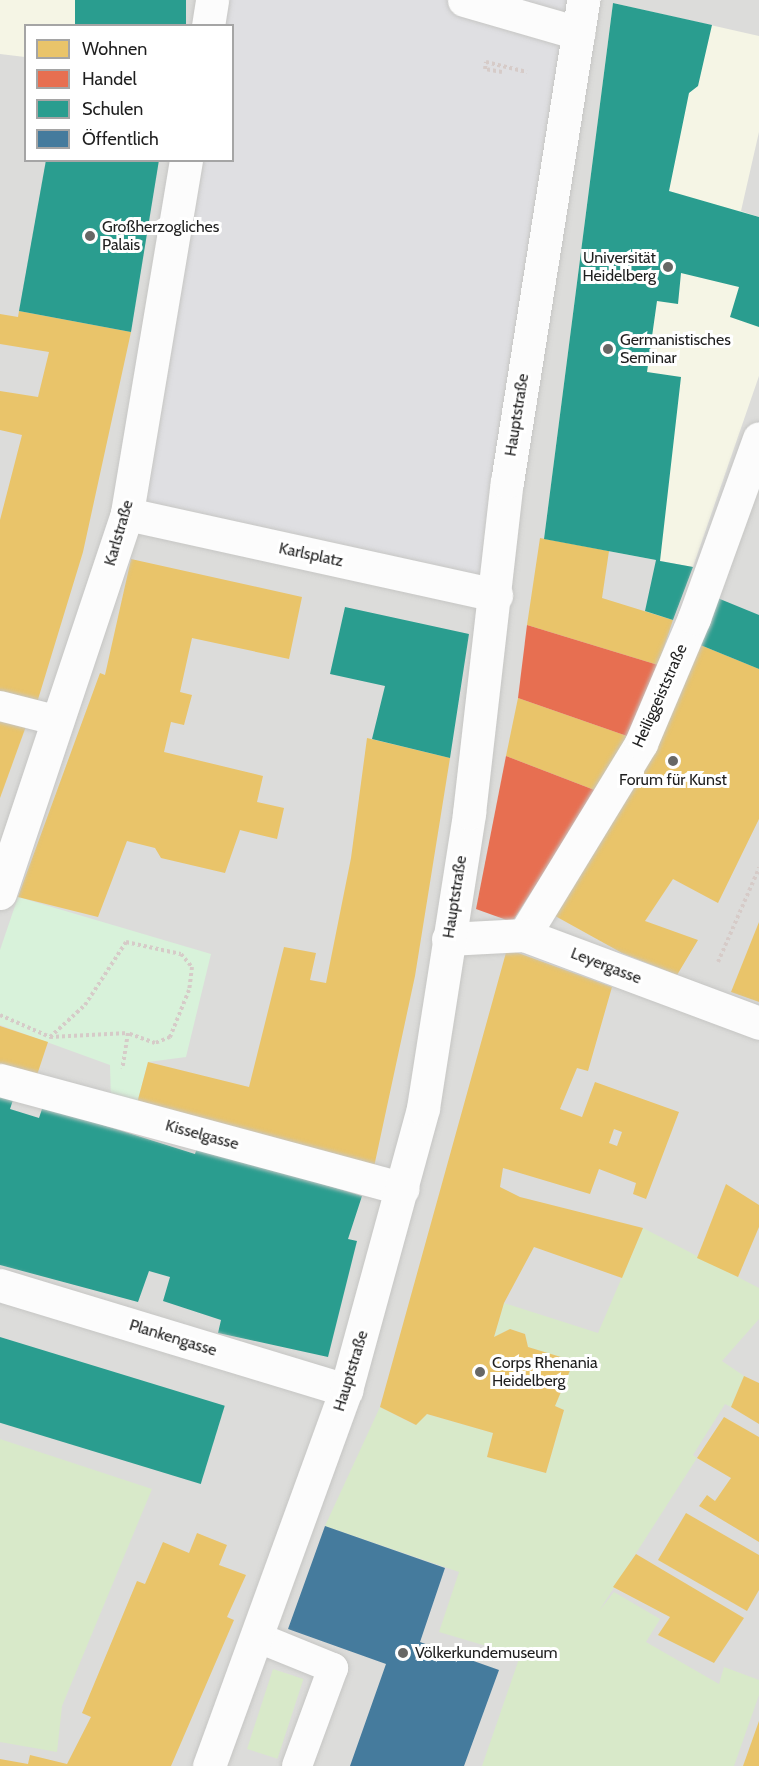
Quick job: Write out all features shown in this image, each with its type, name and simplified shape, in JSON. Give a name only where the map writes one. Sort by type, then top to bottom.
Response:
[{"type":"street","points":[[208,24],[212,0]]},
{"type":"street","points":[[464,0],[578,33]]},
{"type":"street","name":"Hauptstraße","points":[[217,1763],[346,1390],[403,1190],[423,1108],[496,594],[507,482],[583,0]]},
{"type":"street","name":"Karlstraße","points":[[0,893],[127,514],[186,162]]},
{"type":"street","name":"Heiliggeiststraße","points":[[524,935],[641,743],[694,618],[759,438]]},
{"type":"street","name":"Karlsplatz","points":[[127,514],[496,594]]},
{"type":"street","name":"Leyergasse","points":[[448,939],[524,935],[759,1023]]},
{"type":"street","name":"Kisselgasse","points":[[0,1080],[403,1190]]},
{"type":"street","name":"Plankengasse","points":[[0,1286],[346,1390]]},
{"type":"lane","points":[[0,706],[59,722]]},
{"type":"lane","points":[[259,1638],[333,1668],[297,1766]]},
{"type":"path","points":[[502,72],[485,69],[486,62],[509,66]]},
{"type":"path","points":[[700,1001],[759,868]]},
{"type":"path","points":[[0,1015],[50,1037],[128,1033],[155,1043],[170,1037],[189,990],[192,967],[181,954],[126,942],[85,1005],[50,1037]]},
{"type":"path","points":[[121,1073],[128,1033]]},
{"type":"shaded area","points":[[0,0],[759,0],[759,1766],[0,1766]]},
{"type":"shaded area","points":[[0,0],[186,0],[181,24],[24,24],[24,57],[0,54]]},
{"type":"shaded area","points":[[212,0],[583,0],[496,595],[127,514],[186,162],[234,162],[234,24],[208,24]]},
{"type":"shaded area","name":"Universität Heidelberg","points":[[613,3],[759,36],[759,132],[741,211],[759,217],[759,376],[693,567],[544,539]]},
{"type":"green space","points":[[18,897],[211,954],[186,1057],[148,1062],[136,1107],[111,1100],[110,1065],[0,1025],[0,950]]},
{"type":"green space","points":[[643,1228],[759,1288],[759,1319],[722,1361],[744,1376],[731,1407],[725,1404],[693,1455],[697,1458],[599,1611],[614,1592],[660,1619],[646,1642],[719,1684],[724,1667],[759,1680],[759,1695],[734,1766],[482,1766],[520,1656],[439,1632],[459,1572],[325,1526],[380,1407],[415,1425],[427,1414],[493,1433],[487,1457],[546,1473],[564,1410],[555,1406],[573,1362],[528,1347],[525,1334],[510,1329],[494,1337],[504,1303],[598,1333]]},
{"type":"green space","points":[[0,1439],[152,1489],[62,1706],[57,1752],[0,1742]]},
{"type":"green space","points":[[273,1669],[303,1679],[277,1759],[247,1749]]},
{"type":"building: Wohnen","points":[[19,311],[131,332],[83,552],[36,706],[0,700],[0,520],[22,435],[0,430],[0,391],[38,397],[49,352],[0,344],[0,314],[18,317]]},
{"type":"building: Wohnen","points":[[540,538],[609,551],[602,598],[673,620],[658,665],[527,625]]},
{"type":"building: Wohnen","points":[[131,559],[302,597],[289,659],[192,638],[180,692],[192,695],[184,725],[171,722],[164,752],[263,776],[257,802],[284,808],[277,839],[240,830],[225,873],[161,858],[155,848],[127,841],[98,917],[18,897],[100,673],[105,675]]},
{"type":"building: Wohnen","points":[[698,644],[759,669],[759,819],[718,903],[673,879],[645,921],[698,940],[677,975],[622,953],[548,912]]},
{"type":"building: Wohnen","points":[[518,698],[627,736],[597,791],[506,756]]},
{"type":"building: Wohnen","points":[[0,713],[29,718],[0,798]]},
{"type":"building: Wohnen","points":[[367,738],[450,758],[415,976],[374,1167],[136,1107],[148,1062],[249,1087],[284,947],[316,953],[310,980],[326,983],[351,858]]},
{"type":"building: Wohnen","points":[[759,922],[759,1002],[731,992]]},
{"type":"building: Wohnen","points":[[507,949],[612,987],[588,1071],[577,1068],[560,1109],[582,1117],[595,1082],[679,1112],[646,1199],[633,1194],[636,1183],[599,1169],[590,1194],[503,1168],[500,1187],[520,1197],[643,1228],[622,1278],[534,1247],[504,1303],[494,1337],[510,1329],[525,1334],[528,1347],[574,1361],[555,1406],[564,1410],[546,1473],[487,1457],[493,1433],[427,1414],[416,1425],[380,1407]],"holes":[[[614,1129],[622,1132],[617,1146],[609,1143]]]},
{"type":"building: Wohnen","points":[[0,1026],[48,1042],[35,1081],[0,1069]]},
{"type":"building: Wohnen","points":[[726,1184],[759,1205],[759,1227],[738,1277],[697,1258]]},
{"type":"building: Wohnen","points":[[744,1376],[759,1383],[759,1424],[731,1407]]},
{"type":"building: Wohnen","points":[[724,1417],[759,1437],[759,1542],[699,1506],[707,1495],[715,1501],[731,1478],[697,1458]]},
{"type":"building: Wohnen","points":[[686,1513],[759,1555],[759,1590],[747,1611],[658,1560]]},
{"type":"building: Wohnen","points":[[197,1533],[227,1545],[219,1565],[246,1575],[227,1617],[234,1620],[171,1766],[0,1766],[0,1759],[28,1764],[30,1755],[67,1764],[91,1717],[82,1713],[137,1581],[145,1584],[163,1542],[189,1553]]},
{"type":"building: Wohnen","points":[[636,1554],[744,1618],[714,1663],[658,1635],[670,1617],[613,1587]]},
{"type":"building: Wohnen","points":[[759,1721],[759,1766],[743,1766]]},
{"type":"building: Handel","points":[[527,625],[658,665],[627,736],[518,698]]},
{"type":"building: Handel","points":[[506,756],[597,791],[512,922],[476,909]]},
{"type":"building: Schulen","points":[[75,0],[186,0],[186,24],[75,24]]},
{"type":"building: Schulen","name":"Universität Heidelberg","points":[[613,3],[712,25],[698,86],[689,93],[669,191],[759,217],[759,327],[730,317],[739,287],[681,273],[678,304],[657,301],[647,372],[681,377],[660,561],[693,567],[673,620],[645,611],[656,560],[544,539]]},
{"type":"building: Schulen","name":"Großherzogliches Palais","points":[[46,162],[159,162],[131,332],[19,311]]},
{"type":"building: Schulen","points":[[715,597],[759,615],[759,669],[698,644]]},
{"type":"building: Schulen","points":[[345,607],[469,634],[450,758],[372,739],[385,686],[330,674]]},
{"type":"building: Schulen","points":[[0,1093],[14,1097],[10,1109],[39,1118],[43,1106],[195,1154],[198,1145],[362,1196],[348,1239],[357,1241],[328,1357],[218,1333],[221,1320],[163,1301],[170,1277],[149,1271],[138,1302],[0,1265]]},
{"type":"building: Schulen","points":[[0,1337],[225,1406],[201,1484],[0,1423]]},
{"type":"building: Öffentlich","name":"Völkerkundemuseum","points":[[325,1526],[445,1568],[420,1642],[499,1670],[464,1766],[350,1766],[386,1664],[288,1629]]},
{"type":"place","name":"Großherzogliches Palais","points":[[90,236]]},
{"type":"place","name":"Universität Heidelberg","points":[[668,267]]},
{"type":"place","name":"Germanistisches Seminar","points":[[608,349]]},
{"type":"place","name":"Forum für Kunst","points":[[673,761]]},
{"type":"place","name":"Corps Rhenania Heidelberg","points":[[480,1372]]},
{"type":"place","name":"Völkerkundemuseum","points":[[403,1653]]}]
